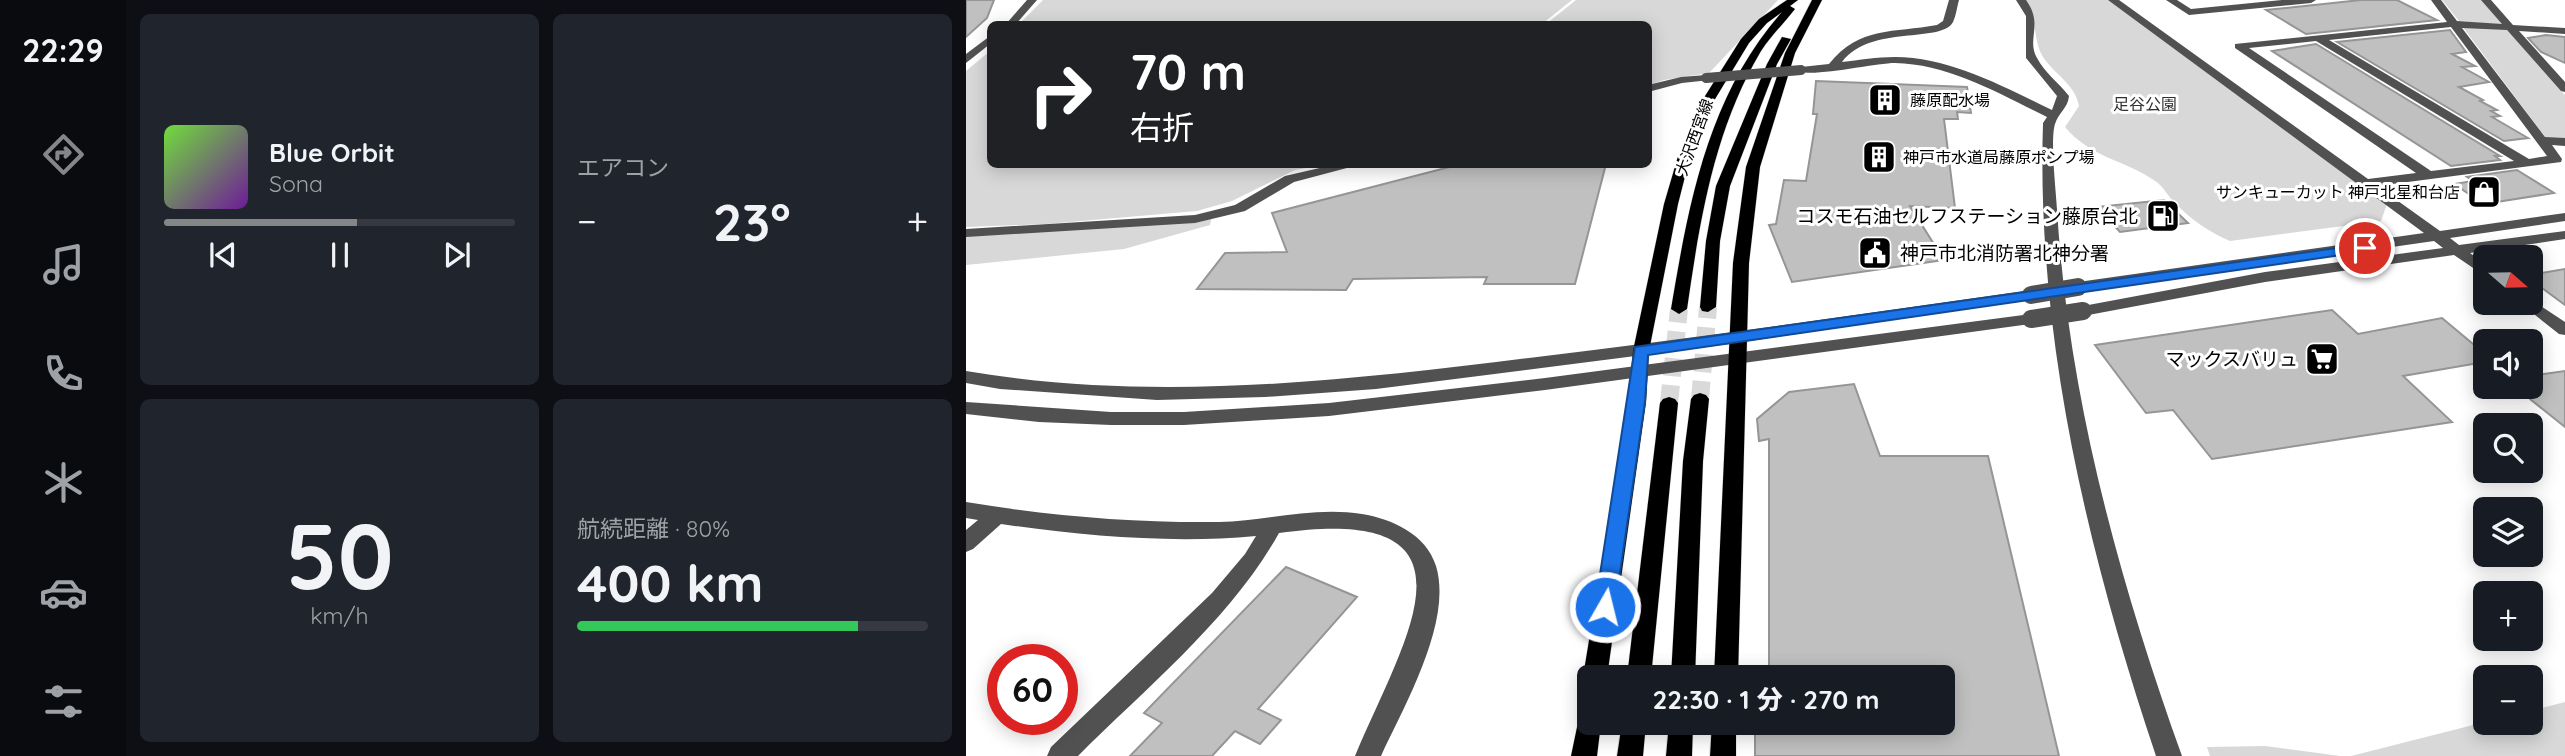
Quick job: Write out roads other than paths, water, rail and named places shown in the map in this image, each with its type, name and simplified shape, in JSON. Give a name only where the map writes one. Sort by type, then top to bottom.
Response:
[{"type":"main road","name":"大沢西宮線","points":[[1679,309],[1696,200],[1711,149],[1757,50],[1795,0]]},
{"type":"main road","points":[[1597,665],[1637,402],[1637,373],[1671,204],[1690,141],[1706,104],[1745,41],[1769,16],[1795,0]]},
{"type":"main road","points":[[1708,306],[1713,242],[1723,186],[1772,64],[1794,26],[1816,0]]},
{"type":"main road","points":[[1726,665],[1741,263],[1753,167],[1790,53],[1816,0]]},
{"type":"main road","points":[[1684,665],[1693,461],[1700,399]]},
{"type":"main road","points":[[1640,665],[1670,403]]},
{"type":"main road","points":[[1584,756],[1587,735]]},
{"type":"main road","points":[[1630,756],[1633,735]]},
{"type":"main road","points":[[1679,756],[1680,735]]},
{"type":"main road","points":[[1723,756],[1724,735]]},
{"type":"street","points":[[1014,21],[1032,0]]},
{"type":"street","points":[[1831,69],[1838,58],[1854,44],[1870,36],[1940,28],[1948,22],[1954,0]]},
{"type":"street","points":[[2021,0],[2033,20],[2028,51],[2031,58],[2063,96],[2062,105],[2049,123],[2051,233],[2063,346],[2080,438],[2132,649],[2169,756]]},
{"type":"street","points":[[2113,0],[2473,262]]},
{"type":"street","points":[[2171,0],[2189,12],[2259,2],[2311,0]]},
{"type":"street","points":[[2364,184],[2556,159],[2436,0]]},
{"type":"street","points":[[2487,1],[2502,0]]},
{"type":"street","points":[[2487,1],[2565,89]]},
{"type":"street","points":[[2429,176],[2239,46],[2455,24],[2565,31]]},
{"type":"street","points":[[2318,38],[2527,163]]},
{"type":"street","points":[[966,60],[987,42]]},
{"type":"street","points":[[1652,88],[1681,80],[1831,69],[1887,61],[1915,62],[1994,88],[2054,116]]},
{"type":"street","points":[[2542,140],[2565,142]]},
{"type":"street","points":[[966,233],[1195,219],[1240,208],[1290,178],[1337,168]]},
{"type":"street","points":[[966,377],[1000,383],[1117,392],[1265,391],[1376,383],[1739,338],[2565,217]]},
{"type":"street","points":[[966,408],[1094,417],[1259,417],[1362,407],[1637,373],[2031,319],[2266,277],[2565,235]]},
{"type":"street","points":[[2543,314],[2565,330]]},
{"type":"street","points":[[966,510],[996,516],[1151,530],[1223,530],[1335,520],[1370,524],[1398,535],[1414,545],[1425,565],[1429,583],[1428,611],[1368,756]]},
{"type":"street","points":[[966,543],[996,516]]},
{"type":"street","points":[[1060,756],[1220,600],[1253,560],[1273,525]]},
{"type":"tunnel","points":[[1700,399],[1708,307]]},
{"type":"tunnel","points":[[1669,403],[1679,309]]},
{"type":"place","name":"藤原配水場","points":[[1885,100]]},
{"type":"place","name":"神戸市水道局藤原ポンプ場","points":[[1879,157]]},
{"type":"place","name":"サンキューカット 神戸北星和台店","points":[[2484,192]]},
{"type":"place","name":"コスモ石油セルフステーション藤原台北","points":[[2163,216]]},
{"type":"place","name":"神戸市北消防署北神分署","points":[[1875,253]]},
{"type":"place","name":"マックスバリュ","points":[[2322,359]]},
{"type":"park label","name":"足谷公園","points":[[2145,104]]}]
